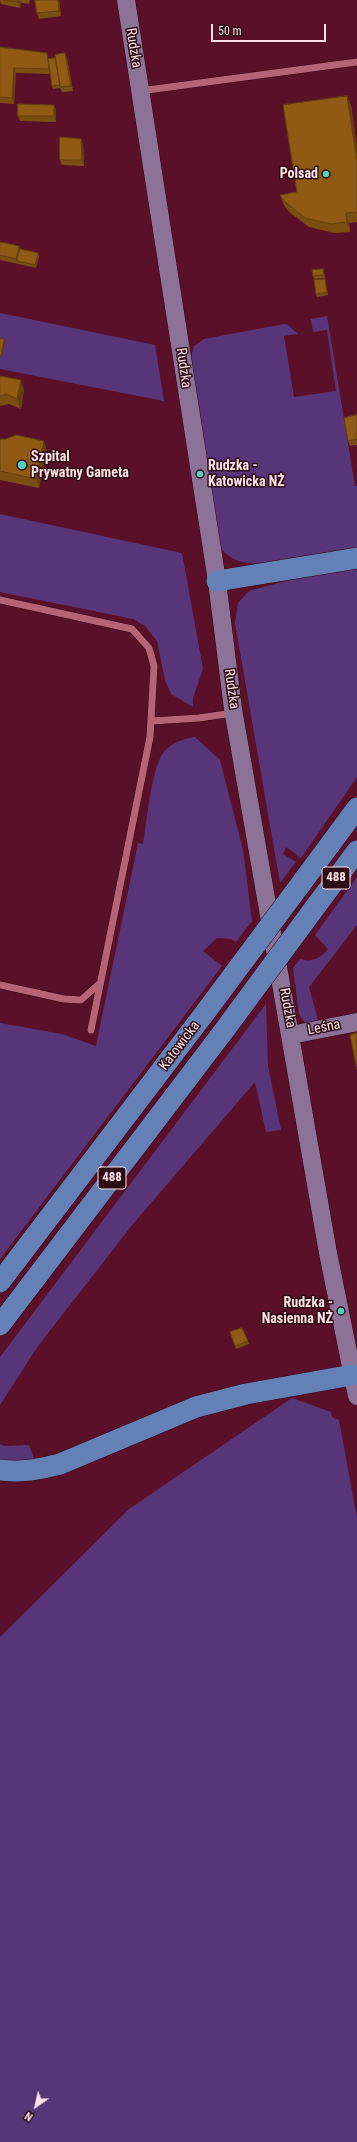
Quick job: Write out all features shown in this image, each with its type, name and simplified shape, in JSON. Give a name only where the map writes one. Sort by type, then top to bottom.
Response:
[{"type":"main road","points":[[217,581],[357,558]]},
{"type":"main road","points":[[340,830],[357,802]]},
{"type":"main road","name":"Katowicka","points":[[0,1282],[207,1010],[357,808]]},
{"type":"main road","name":"Katowicka","points":[[0,1325],[223,1032],[357,851]]},
{"type":"main road","points":[[0,1470],[14,1472],[38,1470],[60,1464],[196,1408],[246,1394],[352,1375]]},
{"type":"street","name":"Rudzka","points":[[126,0],[217,581],[234,712],[328,1253],[357,1396]]},
{"type":"street","name":"Leśna","points":[[291,1035],[357,1022]]},
{"type":"lane","points":[[140,91],[357,62]]},
{"type":"lane","points":[[0,600],[132,629],[149,648],[154,666],[150,737],[91,1030]]},
{"type":"lane","points":[[152,721],[199,718],[234,712]]},
{"type":"lane","points":[[0,985],[64,999],[81,1000],[100,983]]},
{"type":"shaded area","points":[[0,313],[155,345],[164,401],[0,369]]},
{"type":"shaded area","points":[[327,316],[355,486],[357,486],[357,549],[278,563],[248,563],[236,560],[219,547],[191,357],[194,346],[204,339],[284,324],[288,325],[298,334],[284,336],[294,397],[336,391],[327,330],[313,332],[311,319]]},
{"type":"shaded area","points":[[0,514],[182,553],[203,669],[193,698],[193,707],[171,694],[165,680],[157,641],[145,626],[133,619],[0,592]]},
{"type":"shaded area","points":[[357,566],[357,777],[301,858],[286,847],[283,854],[296,862],[280,883],[235,623],[238,603],[249,591],[312,574]]},
{"type":"shaded area","points":[[195,737],[220,760],[243,850],[252,921],[236,942],[231,939],[217,938],[203,951],[222,966],[0,1259],[0,1023],[62,1034],[96,1046],[138,843],[143,844],[155,772],[163,753],[169,747],[178,742]]},
{"type":"shaded area","points":[[357,877],[357,925],[309,987],[318,1020],[309,1023],[304,1022],[299,1014],[293,968],[300,959],[316,959],[328,949],[315,935]]},
{"type":"shaded area","points":[[266,1004],[268,1066],[281,1130],[266,1132],[255,1082],[133,1224],[38,1346],[0,1405],[0,1357]]},
{"type":"shaded area","points":[[292,1398],[331,1412],[332,1417],[339,1420],[357,1518],[357,2142],[0,2142],[0,1637],[129,1509]]},
{"type":"shaded area","points":[[0,1444],[5,1446],[29,1445],[35,1461],[0,1461]]},
{"type":"building","points":[[5,0],[18,0],[18,2]]},
{"type":"building","points":[[35,0],[58,0],[59,11],[37,13]]},
{"type":"building","points":[[0,47],[47,53],[49,69],[14,68],[12,98],[0,97]]},
{"type":"building","points":[[65,53],[71,86],[60,87],[55,55]]},
{"type":"building","points":[[55,58],[60,85],[52,86],[48,59]]},
{"type":"building","name":"Polsad","points":[[347,96],[357,161],[357,212],[346,213],[347,222],[331,224],[305,218],[284,201],[280,195],[297,192],[283,105]]},
{"type":"building","points":[[18,104],[54,105],[54,116],[18,116]]},
{"type":"building","points":[[60,137],[81,139],[82,160],[60,160]]},
{"type":"building","points":[[0,242],[19,246],[16,259],[0,255]]},
{"type":"building","points":[[20,249],[38,253],[35,265],[17,261]]},
{"type":"building","points":[[323,269],[324,275],[313,276],[312,270]]},
{"type":"building","points":[[325,279],[327,292],[316,294],[314,280]]},
{"type":"building","points":[[0,338],[4,339],[1,355],[0,355]]},
{"type":"building","points":[[0,376],[21,380],[17,399],[6,394],[0,396]]},
{"type":"building","points":[[357,415],[357,439],[348,441],[344,418]]},
{"type":"building","name":"Szpital Prywatny Gameta","points":[[16,435],[44,441],[36,479],[0,471],[0,439],[6,439]]},
{"type":"building","points":[[357,1033],[357,1070],[350,1035]]},
{"type":"building","points":[[242,1328],[248,1341],[235,1346],[230,1332]]},
{"type":"place","name":"Polsad","points":[[326,174]]},
{"type":"place","name":"Szpital Prywatny Gameta","points":[[22,465]]},
{"type":"place","name":"Rudzka - Katowicka NŻ","points":[[200,474]]},
{"type":"place","name":"Rudzka - Nasienna NŻ","points":[[341,1311]]}]
